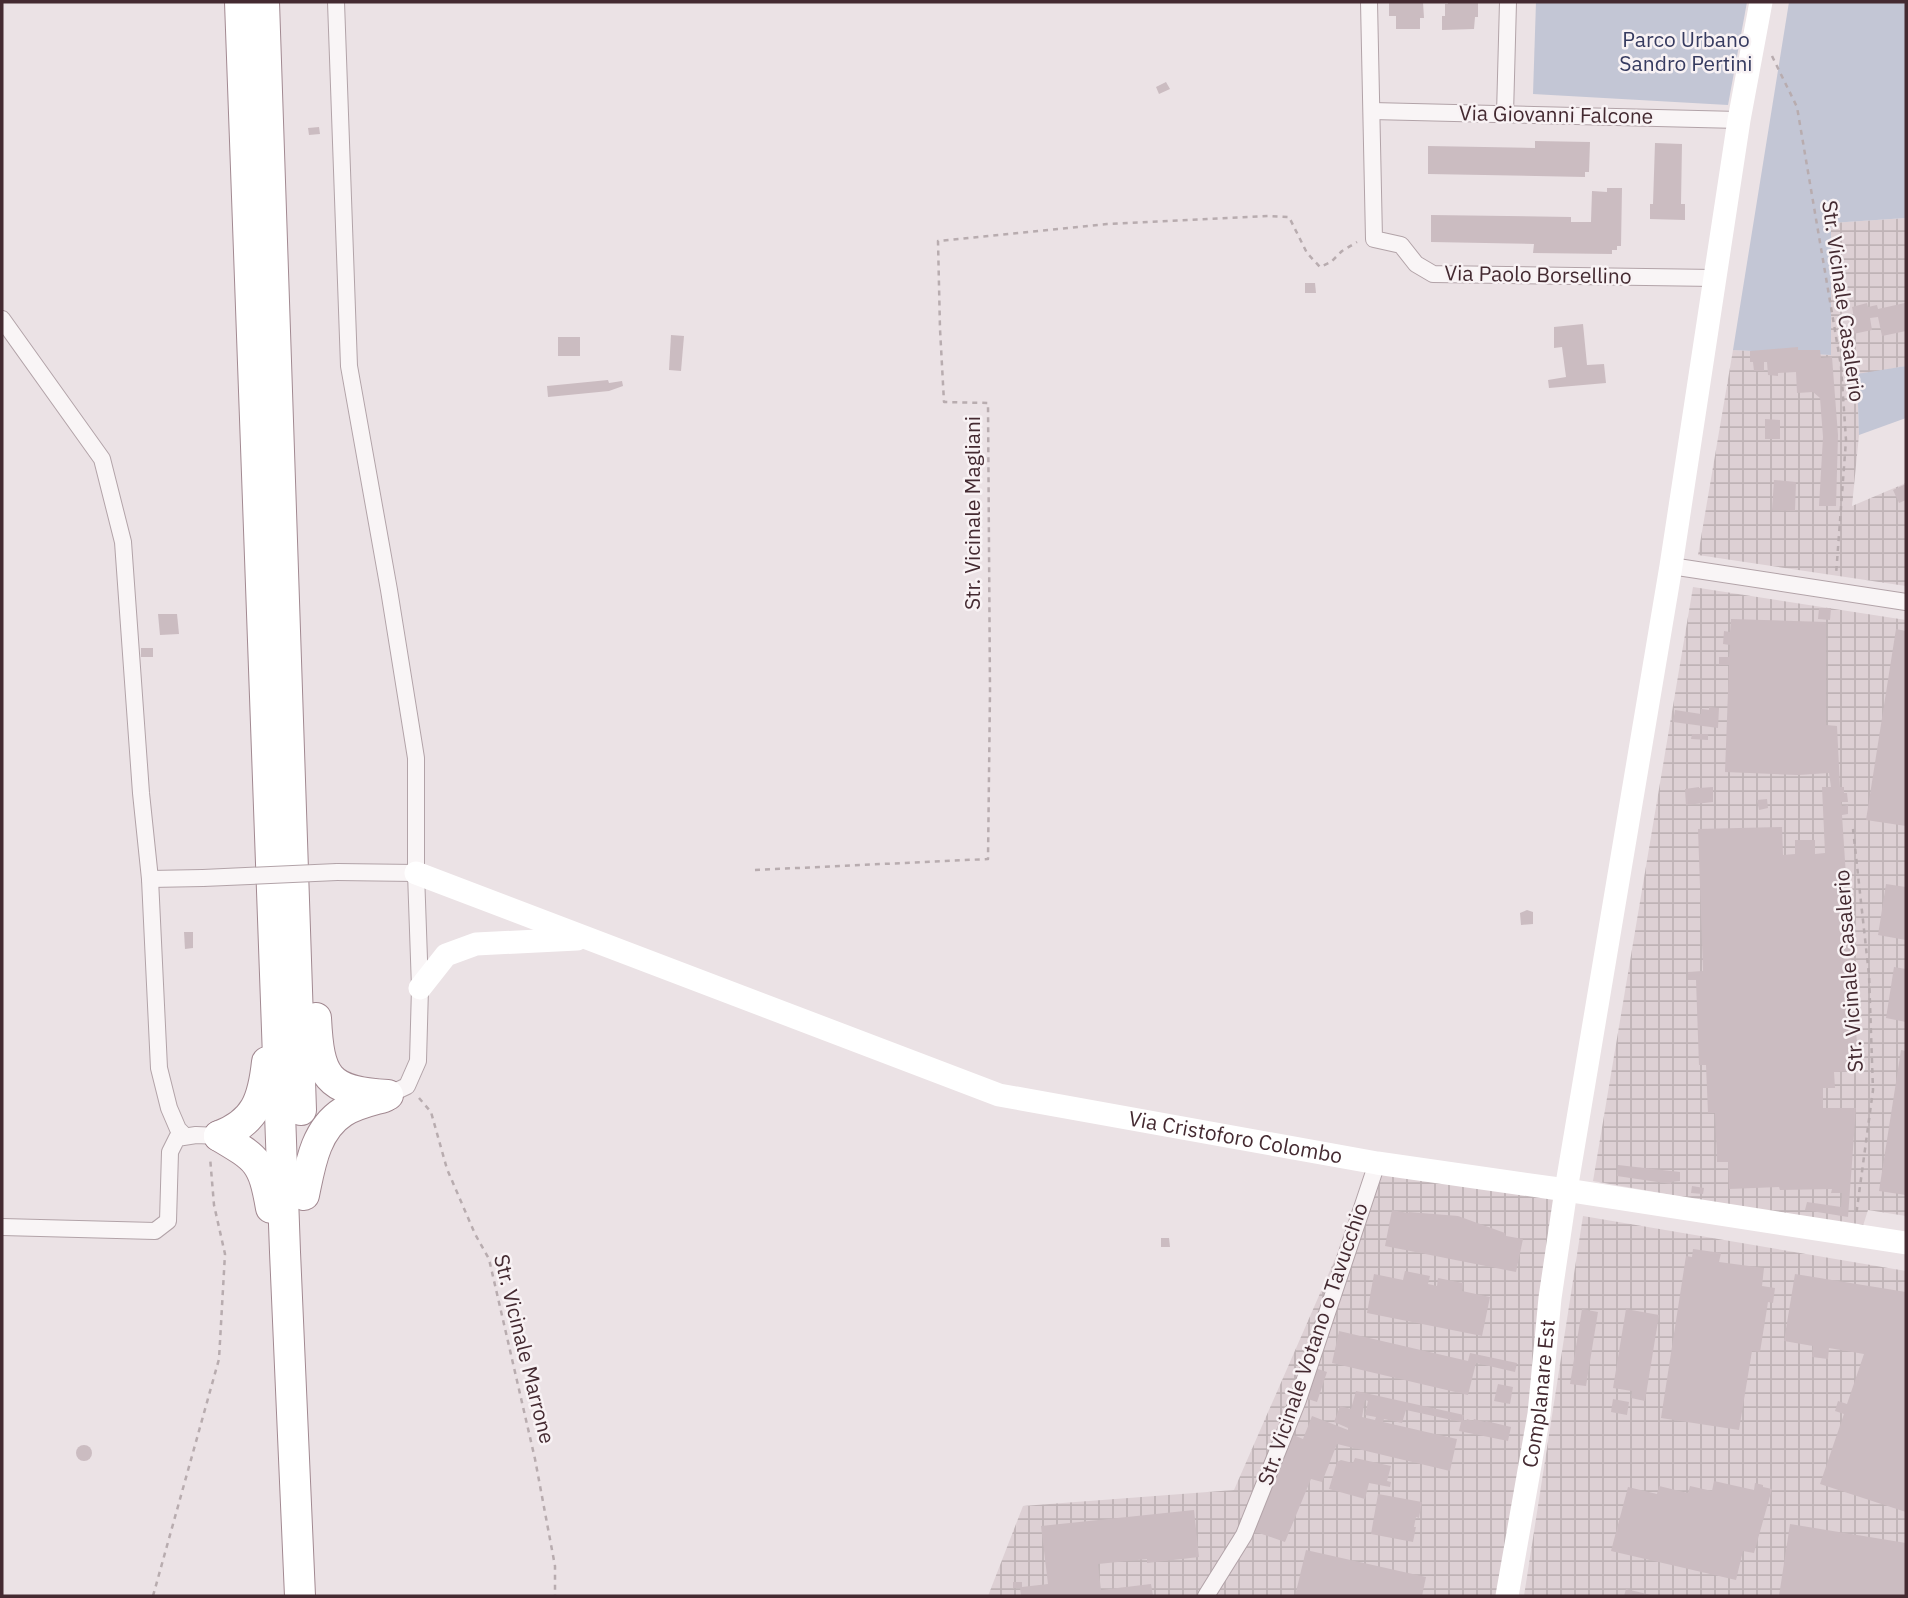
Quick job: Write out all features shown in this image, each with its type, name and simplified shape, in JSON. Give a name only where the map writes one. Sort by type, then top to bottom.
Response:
[{"type":"highway","points":[[240,2],[300,1596]]},
{"type":"highway","points":[[264,2],[304,1195],[310,1523],[314,1596]]},
{"type":"highway","points":[[296,948],[316,1015],[323,1068],[335,1084],[363,1094],[397,1091]]},
{"type":"highway","points":[[214,1136],[240,1126],[259,1104],[267,1060],[267,1007],[276,991]]},
{"type":"highway","points":[[304,1195],[314,1151],[329,1126],[340,1114],[355,1106],[397,1091]]},
{"type":"highway","points":[[214,1136],[242,1150],[258,1163],[267,1181],[275,1228],[285,1252]]},
{"type":"main road","name":"Complanare Est","points":[[1507,1596],[1539,1414],[1550,1298],[1566,1190],[1671,566],[1739,120],[1761,2]]},
{"type":"main road","name":"Via Cristoforo Colombo","points":[[416,873],[999,1095],[1377,1163],[1906,1242]]},
{"type":"main road","points":[[420,988],[446,955],[476,944],[588,939]]},
{"type":"street","points":[[336,2],[349,366],[416,758],[420,988],[418,1061],[397,1091]]},
{"type":"street","points":[[1369,2],[1374,239]]},
{"type":"street","points":[[1505,114],[1508,2]]},
{"type":"street","name":"Via Giovanni Falcone","points":[[1372,111],[1739,120]]},
{"type":"street","name":"Via Paolo Borsellino","points":[[1374,239],[1401,245],[1416,264],[1433,274],[1715,278]]},
{"type":"street","points":[[2,319],[102,459],[123,542],[141,793],[150,878],[159,1068],[169,1108],[178,1129],[185,1136]]},
{"type":"street","points":[[1671,566],[1906,603]]},
{"type":"street","points":[[150,878],[337,872],[416,873]]},
{"type":"street","points":[[2,1227],[155,1231],[168,1222],[170,1152],[177,1138],[214,1136]]},
{"type":"street","name":"Str. Vicinale Votano o Tavucchio","points":[[1206,1596],[1244,1535],[1298,1400],[1377,1163]]},
{"type":"path","name":"Str. Vicinale Casalerio","points":[[1757,25],[1797,107],[1841,366],[1846,440],[1833,591]]},
{"type":"path","name":"Str. Vicinale Magliani","points":[[755,870],[988,859],[988,403],[944,402],[938,241],[1107,224],[1269,216],[1289,218],[1307,253],[1320,267],[1357,242],[1374,239]]},
{"type":"path","name":"Str. Vicinale Casalerio","points":[[1853,830],[1869,975],[1873,1090],[1854,1234]]},
{"type":"path","name":"Str. Vicinale Marrone","points":[[397,1091],[431,1111],[447,1169],[475,1234],[489,1259],[540,1486],[555,1566],[555,1596]]},
{"type":"path","points":[[153,1596],[219,1359],[225,1254],[214,1205],[214,1136]]},
{"type":"shaded area","points":[[1906,218],[1906,366],[1857,375],[1859,435],[1852,506],[1906,483],[1906,586],[1698,555],[1733,350],[1831,355],[1831,223]]},
{"type":"shaded area","points":[[1693,587],[1906,620],[1906,1216],[1868,1210],[1862,1229],[1593,1181]]},
{"type":"shaded area","points":[[1377,1163],[1566,1190],[1501,1596],[988,1596],[1023,1506],[1234,1490]]},
{"type":"shaded area","points":[[1583,1216],[1906,1271],[1906,1596],[1524,1596]]},
{"type":"green space","name":"Parco Urbano Sandro Pertini","points":[[1536,2],[1747,2],[1728,105],[1533,94]]},
{"type":"green space","points":[[1789,2],[1906,2],[1906,218],[1831,223],[1831,355],[1733,350]]},
{"type":"green space","points":[[1906,366],[1906,418],[1859,435],[1857,374]]},
{"type":"building","points":[[1389,2],[1423,2],[1424,18],[1420,18],[1420,29],[1396,29],[1396,16],[1389,16]]},
{"type":"building","points":[[1478,2],[1478,17],[1475,17],[1474,29],[1442,30],[1442,16],[1445,16],[1445,4]]},
{"type":"building","points":[[1166,82],[1170,89],[1159,94],[1156,87]]},
{"type":"building","points":[[319,127],[320,134],[309,135],[308,128]]},
{"type":"building","points":[[1535,141],[1590,142],[1589,172],[1585,172],[1585,177],[1428,174],[1428,146],[1535,148]]},
{"type":"building","points":[[1655,143],[1682,144],[1681,204],[1685,204],[1685,220],[1650,219]]},
{"type":"building","points":[[1607,188],[1622,188],[1621,246],[1612,250],[1612,254],[1533,253],[1534,244],[1431,242],[1431,215],[1571,217],[1571,222],[1591,222],[1592,191],[1607,192]]},
{"type":"building","points":[[1305,283],[1315,283],[1316,293],[1305,293]]},
{"type":"building","points":[[1867,303],[1868,307],[1877,305],[1878,309],[1905,303],[1906,331],[1882,336],[1878,317],[1870,318],[1872,330],[1853,334],[1850,324],[1855,323],[1852,307]]},
{"type":"building","points":[[1583,324],[1587,365],[1604,364],[1606,383],[1549,388],[1548,380],[1566,377],[1562,347],[1554,348],[1554,327]]},
{"type":"building","points":[[671,335],[684,336],[681,371],[669,370]]},
{"type":"building","points":[[558,337],[580,337],[580,356],[558,356]]},
{"type":"building","points":[[1798,347],[1798,350],[1820,350],[1821,358],[1832,357],[1838,435],[1836,506],[1819,506],[1823,437],[1820,398],[1813,392],[1797,393],[1796,372],[1768,375],[1767,362],[1764,362],[1764,371],[1754,371],[1753,362],[1750,362],[1750,351]]},
{"type":"building","points":[[608,380],[609,383],[622,381],[623,386],[609,391],[548,397],[547,386]]},
{"type":"building","points":[[1765,419],[1780,420],[1780,439],[1765,439]]},
{"type":"building","points":[[1774,480],[1796,482],[1795,511],[1772,510]]},
{"type":"building","points":[[1906,484],[1906,500],[1899,503],[1893,490]]},
{"type":"building","points":[[1819,608],[1831,608],[1830,620],[1818,619]]},
{"type":"building","points":[[158,614],[177,614],[179,634],[160,635]]},
{"type":"building","points":[[1731,619],[1826,622],[1826,725],[1837,726],[1840,787],[1844,787],[1848,802],[1841,802],[1842,806],[1848,805],[1848,814],[1842,815],[1858,1060],[1855,1061],[1855,1071],[1834,1072],[1835,1088],[1823,1088],[1823,1108],[1856,1108],[1848,1217],[1805,1210],[1807,1202],[1841,1207],[1842,1193],[1831,1193],[1832,1189],[1729,1189],[1728,1162],[1717,1162],[1715,1113],[1708,1113],[1706,1065],[1699,1065],[1696,980],[1688,980],[1688,972],[1703,971],[1698,829],[1782,827],[1783,855],[1795,854],[1795,840],[1815,840],[1815,854],[1825,853],[1822,787],[1831,787],[1829,773],[1798,775],[1725,772],[1729,665],[1719,665],[1719,657],[1729,657],[1730,645],[1723,644],[1724,631],[1730,632]]},
{"type":"building","points":[[1896,629],[1906,631],[1906,826],[1866,820]]},
{"type":"building","points":[[141,648],[153,648],[153,657],[141,657]]},
{"type":"building","points":[[1709,707],[1719,708],[1718,728],[1673,722],[1675,710],[1701,714],[1701,709],[1709,710]]},
{"type":"building","points":[[1692,734],[1708,734],[1708,740],[1691,739]]},
{"type":"building","points":[[1713,787],[1713,802],[1686,805],[1685,789]]},
{"type":"building","points":[[1767,799],[1768,808],[1759,810],[1757,800]]},
{"type":"building","points":[[1886,884],[1906,887],[1906,940],[1878,935]]},
{"type":"building","points":[[1527,910],[1533,912],[1533,924],[1521,925],[1520,913]]},
{"type":"building","points":[[184,932],[193,932],[193,948],[185,949]]},
{"type":"building","points":[[1894,967],[1906,969],[1906,1022],[1886,1018]]},
{"type":"building","points":[[1901,1050],[1906,1051],[1906,1195],[1879,1191]]},
{"type":"building","points":[[1618,1165],[1680,1172],[1680,1181],[1671,1184],[1617,1176]]},
{"type":"building","points":[[1692,1186],[1704,1188],[1703,1194],[1691,1193]]},
{"type":"building","points":[[1392,1210],[1458,1216],[1505,1233],[1506,1236],[1523,1239],[1516,1272],[1385,1246]]},
{"type":"building","points":[[1161,1238],[1169,1238],[1170,1247],[1161,1247]]},
{"type":"building","points":[[1693,1249],[1721,1253],[1719,1262],[1764,1268],[1762,1286],[1775,1288],[1773,1303],[1768,1302],[1760,1352],[1752,1351],[1739,1430],[1661,1418],[1686,1256],[1692,1257]]},
{"type":"building","points":[[1405,1271],[1430,1276],[1428,1284],[1437,1286],[1438,1278],[1463,1283],[1462,1291],[1490,1297],[1482,1336],[1367,1313],[1374,1274],[1403,1280]]},
{"type":"building","points":[[1795,1274],[1906,1292],[1906,1512],[1820,1484],[1844,1414],[1835,1411],[1838,1401],[1847,1404],[1864,1354],[1829,1348],[1828,1359],[1812,1357],[1813,1346],[1784,1341]]},
{"type":"building","points":[[1582,1309],[1598,1312],[1586,1386],[1570,1384]]},
{"type":"building","points":[[1626,1309],[1659,1315],[1645,1401],[1631,1398],[1632,1391],[1613,1388]]},
{"type":"building","points":[[1339,1331],[1468,1361],[1470,1353],[1517,1363],[1515,1372],[1476,1363],[1468,1395],[1332,1363]]},
{"type":"building","points":[[1315,1368],[1327,1372],[1317,1402],[1305,1398]]},
{"type":"building","points":[[1498,1384],[1513,1387],[1510,1404],[1494,1401]]},
{"type":"building","points":[[1356,1391],[1464,1415],[1463,1420],[1466,1421],[1474,1419],[1511,1427],[1508,1441],[1459,1431],[1461,1422],[1406,1410],[1402,1423],[1384,1419],[1383,1422],[1457,1439],[1450,1471],[1337,1444],[1322,1482],[1311,1479],[1285,1542],[1253,1531],[1291,1434],[1303,1439],[1312,1416],[1348,1430],[1334,1422],[1340,1406],[1351,1409]],"holes":[[[1365,1400],[1368,1401],[1365,1415],[1376,1417],[1375,1420],[1362,1417]]]},
{"type":"building","points":[[1613,1399],[1629,1402],[1627,1415],[1611,1412]]},
{"type":"building","points":[[84,1445],[90,1447],[90,1459],[84,1461],[78,1459],[76,1453],[78,1447]]},
{"type":"building","points":[[1355,1458],[1391,1466],[1387,1481],[1391,1482],[1390,1487],[1369,1483],[1365,1499],[1329,1489],[1337,1462],[1341,1460],[1353,1463]]},
{"type":"building","points":[[1714,1481],[1754,1490],[1755,1483],[1772,1489],[1754,1553],[1743,1551],[1736,1580],[1611,1551],[1628,1487],[1657,1494],[1659,1486],[1688,1493],[1690,1486],[1712,1491]]},
{"type":"building","points":[[1378,1494],[1422,1502],[1419,1518],[1416,1517],[1413,1542],[1371,1534]]},
{"type":"building","points":[[1194,1510],[1199,1557],[1147,1563],[1147,1559],[1098,1564],[1101,1590],[1151,1584],[1153,1596],[1021,1596],[1020,1588],[1013,1588],[1013,1582],[1022,1582],[1022,1587],[1048,1584],[1041,1526]]},
{"type":"building","points":[[1790,1524],[1906,1543],[1906,1596],[1779,1596]]},
{"type":"building","points":[[1306,1550],[1426,1577],[1422,1596],[1295,1596]]},
{"type":"building","points":[[1626,1589],[1651,1595],[1624,1596]]}]
